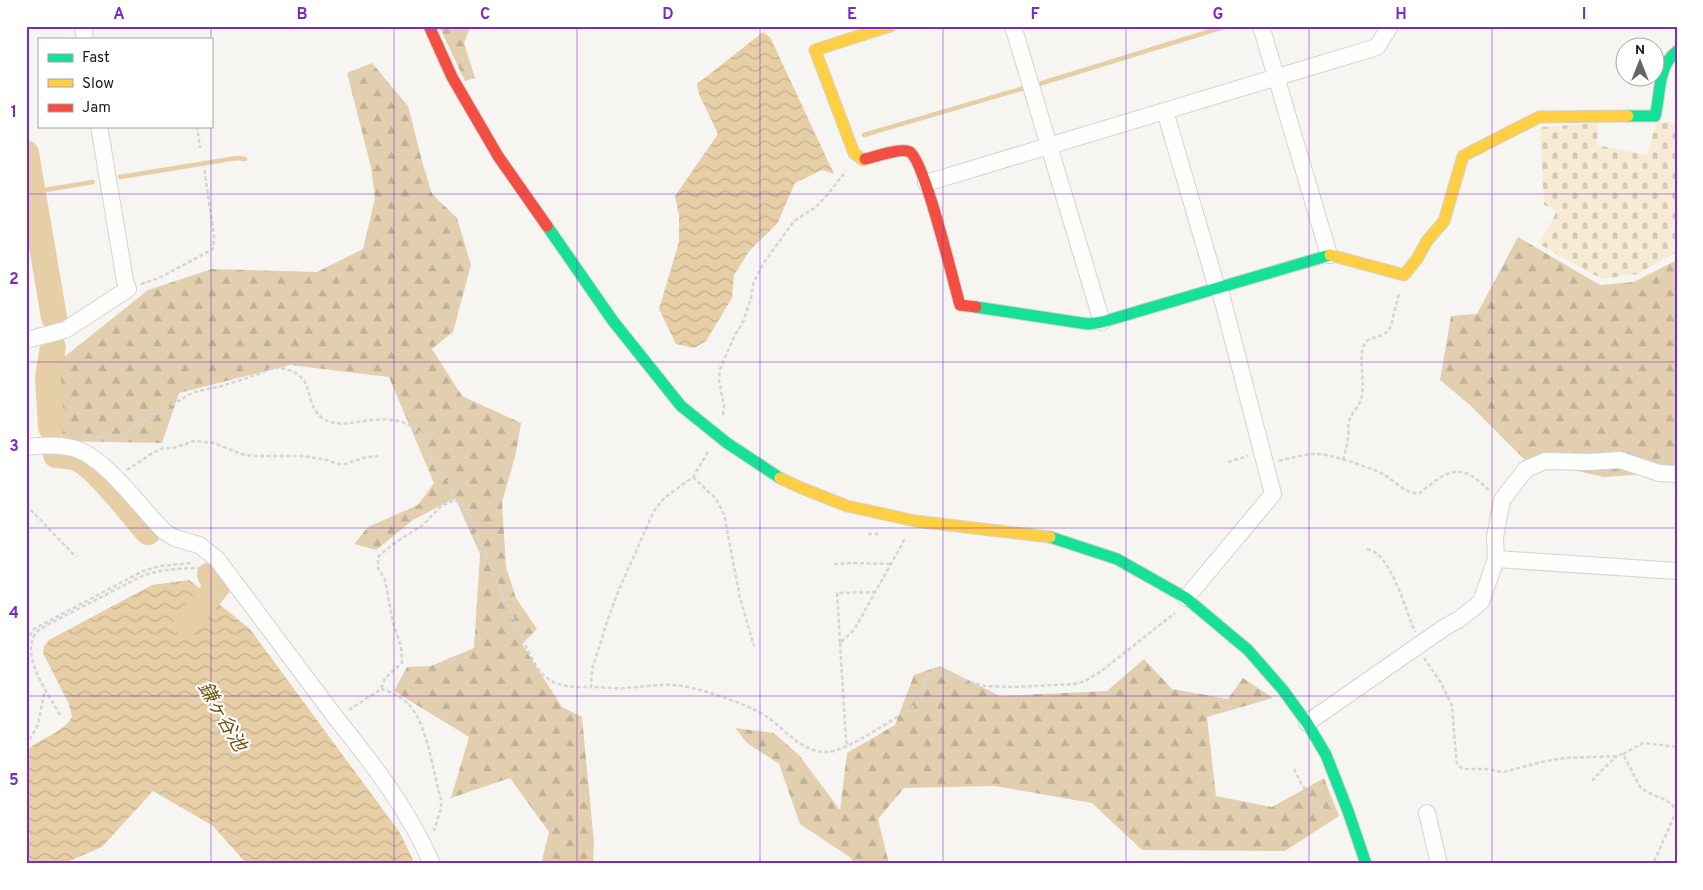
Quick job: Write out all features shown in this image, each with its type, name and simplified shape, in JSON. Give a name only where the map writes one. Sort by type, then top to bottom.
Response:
[{"type":"street","points":[[429,26],[452,77],[498,156],[613,321],[681,406],[717,435],[779,477],[848,506],[915,521],[1047,536],[1117,560],[1188,599],[1248,650],[1283,690],[1307,723],[1326,755],[1366,864]]},
{"type":"street","points":[[890,26],[863,30],[815,50],[854,153],[863,160],[902,150],[909,151],[916,158],[926,184],[960,305],[1088,324],[1102,322],[1328,255],[1404,275],[1417,259],[1427,241],[1444,221],[1463,156],[1539,117],[1655,116],[1658,107],[1663,64],[1670,56],[1677,52]]},
{"type":"street","points":[[1013,26],[1102,322]]},
{"type":"street","points":[[1261,26],[1328,255]]},
{"type":"street","points":[[926,184],[1276,76],[1377,47],[1390,26]]},
{"type":"street","points":[[1165,111],[1217,288],[1221,294],[1273,494],[1188,599]]},
{"type":"street","points":[[26,340],[65,330],[128,289],[99,128]]},
{"type":"street","points":[[26,447],[59,446],[77,449],[94,458],[116,478],[165,532],[175,538],[199,545],[217,560],[336,718],[371,760],[396,797],[429,857]]},
{"type":"street","points":[[1307,723],[1458,620],[1481,602],[1496,559],[1495,537],[1502,500],[1526,469],[1545,461],[1589,462],[1620,460],[1658,473],[1677,474]]},
{"type":"street","points":[[1496,559],[1677,571]]},
{"type":"street","points":[[1427,813],[1439,864]]},
{"type":"path","points":[[197,128],[200,148]]},
{"type":"path","points":[[591,687],[592,669],[617,594],[654,511],[664,498],[693,477],[722,424],[724,406],[719,380],[720,368],[744,320],[753,284],[763,264],[794,221],[828,195],[857,155]]},
{"type":"path","points":[[128,289],[158,278],[213,249],[214,236],[204,167]]},
{"type":"path","points":[[1343,460],[1348,438],[1348,422],[1363,394],[1362,351],[1365,343],[1370,339],[1381,336],[1391,328],[1396,303],[1403,286],[1404,275]]},
{"type":"path","points":[[76,435],[99,437],[119,435],[204,388],[216,387],[275,368],[288,370],[295,373],[305,382],[313,408],[322,419],[336,424],[344,424],[377,419],[393,419],[411,425],[424,437],[428,444],[429,457],[432,464],[449,481],[454,500]]},
{"type":"path","points":[[116,478],[163,448],[173,448],[194,441],[214,443],[241,454],[252,456],[304,456],[322,458],[337,464],[345,464],[363,458],[378,456]]},
{"type":"path","points":[[1228,462],[1321,454],[1384,475],[1415,494],[1420,493],[1444,476],[1454,472],[1463,472],[1470,475],[1502,500]]},
{"type":"path","points":[[693,477],[716,499],[724,514],[740,598],[754,646]]},
{"type":"path","points":[[336,718],[381,689],[385,678],[402,663],[401,646],[393,623],[385,580],[378,568],[379,556],[422,524],[440,507],[454,500],[461,503],[467,510],[499,590],[530,653],[541,672],[552,682],[568,687],[622,688],[662,685],[687,687],[746,706],[763,714],[805,748],[816,751],[831,752],[848,745],[912,708],[922,700],[925,694],[928,674],[934,671],[984,686],[1012,687],[1075,684],[1085,680],[1100,672],[1182,608],[1188,599]]},
{"type":"path","points":[[26,505],[76,557]]},
{"type":"path","points":[[840,643],[854,630],[907,535]]},
{"type":"path","points":[[1367,550],[1379,555],[1383,560],[1393,579],[1419,645],[1442,683],[1452,706],[1457,764],[1460,767],[1464,769],[1503,772],[1564,758],[1617,756]]},
{"type":"path","points":[[60,714],[45,689],[30,655],[32,640],[37,632],[144,575],[161,570],[202,568],[217,560]]},
{"type":"path","points":[[834,564],[853,562],[891,564]]},
{"type":"path","points":[[26,648],[28,639],[34,629],[143,571],[160,566],[193,563]]},
{"type":"path","points":[[848,745],[846,741],[837,593],[876,592]]},
{"type":"path","points":[[26,657],[28,664]]},
{"type":"path","points":[[26,746],[38,726],[45,689]]},
{"type":"path","points":[[381,689],[395,695],[410,707],[420,725],[428,748],[441,800],[441,808],[429,857]]},
{"type":"path","points":[[1592,781],[1617,756],[1643,743],[1677,747]]},
{"type":"path","points":[[1622,754],[1640,787],[1644,791],[1672,804],[1676,812],[1653,864]]},
{"type":"path","points":[[1294,769],[1302,785],[1329,816]]},
{"type":"green space","points":[[439,26],[471,26],[464,43],[475,78],[465,81]]},
{"type":"green space","points":[[372,63],[408,106],[432,194],[457,218],[471,265],[453,332],[432,349],[462,396],[521,423],[516,453],[502,502],[506,567],[516,598],[537,629],[522,644],[562,707],[582,717],[594,843],[593,864],[541,864],[549,832],[510,778],[451,798],[469,737],[394,691],[407,667],[431,666],[474,648],[480,554],[455,498],[413,520],[376,550],[354,544],[368,527],[418,505],[434,483],[389,377],[290,365],[179,393],[162,443],[61,441],[59,361],[148,290],[212,269],[317,272],[363,249],[375,198],[371,167],[347,73]]},
{"type":"green space","points":[[1656,122],[1677,123],[1677,252],[1637,274],[1602,279],[1539,244],[1557,211],[1544,205],[1540,127],[1598,123],[1597,145],[1647,155]]},
{"type":"green space","points":[[1518,237],[1600,285],[1634,282],[1677,260],[1677,472],[1604,477],[1524,459],[1470,405],[1440,380],[1451,316],[1477,314]]},
{"type":"green space","points":[[1144,659],[1172,689],[1228,699],[1243,678],[1273,698],[1207,717],[1216,796],[1272,807],[1324,778],[1339,816],[1285,851],[1142,850],[1092,803],[995,786],[904,788],[878,819],[889,864],[854,864],[851,858],[800,824],[779,764],[747,743],[735,728],[774,733],[799,755],[840,810],[847,753],[895,725],[914,675],[940,666],[1000,696],[1107,691]]},
{"type":"water","points":[[763,32],[770,37],[834,174],[822,170],[795,183],[777,224],[750,250],[734,275],[732,298],[706,341],[694,348],[676,344],[659,309],[679,242],[679,216],[675,196],[718,134],[699,94],[697,84]]},
{"type":"water","points":[[189,580],[250,629],[400,833],[415,864],[247,864],[213,826],[153,791],[102,847],[62,864],[27,864],[26,751],[63,727],[72,717],[69,704],[43,653],[44,646],[49,640],[152,585]]},
{"type":"waterway","points":[[1039,84],[1227,26]]},
{"type":"waterway","points":[[864,135],[1024,88]]},
{"type":"waterway","points":[[26,153],[54,317]]},
{"type":"waterway","points":[[120,177],[237,158],[245,159]]},
{"type":"waterway","points":[[33,192],[93,182]]},
{"type":"waterway","points":[[51,427],[48,377],[53,347]]},
{"type":"waterway","points":[[56,455],[76,458],[87,464],[148,532]]},
{"type":"waterway","name":"鎌ヶ谷池","points":[[187,623],[217,587],[210,575]]},
{"type":"traffic: fast","points":[[1628,116],[1655,116],[1663,73],[1671,57],[1677,51]]},
{"type":"traffic: fast","points":[[547,226],[613,321],[681,406],[727,443],[780,478]]},
{"type":"traffic: fast","points":[[976,307],[1088,324],[1102,322],[1330,255]]},
{"type":"traffic: fast","points":[[1050,537],[1117,559],[1186,598],[1248,650],[1283,690],[1307,723],[1326,755],[1366,864]]},
{"type":"traffic: slow","points":[[865,159],[863,160],[854,153],[815,50],[890,26]]},
{"type":"traffic: slow","points":[[1330,255],[1404,275],[1417,259],[1427,241],[1444,221],[1463,156],[1539,117],[1628,116]]},
{"type":"traffic: slow","points":[[780,478],[847,506],[915,521],[1050,537]]},
{"type":"traffic: jam","points":[[429,26],[452,77],[498,156],[547,226]]},
{"type":"traffic: jam","points":[[865,159],[895,151],[910,152],[916,160],[931,198],[960,305],[976,307]]}]
